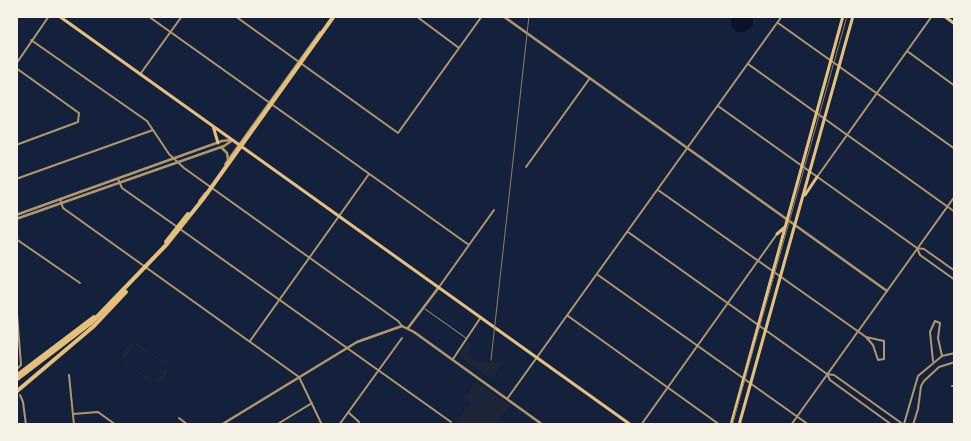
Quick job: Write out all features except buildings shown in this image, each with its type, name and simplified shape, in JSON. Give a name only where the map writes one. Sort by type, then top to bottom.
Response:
[{"type":"highway","points":[[18,392],[107,314],[191,215],[332,16]]},
{"type":"highway","points":[[18,392],[90,326],[153,257],[195,206],[332,16]]},
{"type":"highway","points":[[16,380],[91,323],[142,272]]},
{"type":"highway","points":[[16,376],[107,306]]},
{"type":"main road","points":[[60,16],[631,425]]},
{"type":"main road","points":[[731,425],[843,16]]},
{"type":"main road","points":[[738,425],[853,16]]},
{"type":"main road","points":[[944,16],[955,24]]},
{"type":"main road","points":[[213,126],[218,143]]},
{"type":"main road","points":[[803,198],[817,177]]},
{"type":"main road","points":[[777,234],[785,226]]},
{"type":"street","points":[[16,64],[49,16]]},
{"type":"street","points":[[148,16],[469,246]]},
{"type":"street","points":[[140,74],[182,16]]},
{"type":"street","points":[[235,16],[398,133],[482,16]]},
{"type":"street","points":[[146,267],[179,228],[332,16]]},
{"type":"street","points":[[416,16],[459,48]]},
{"type":"street","points":[[503,16],[887,291]]},
{"type":"street","points":[[507,400],[782,16]]},
{"type":"street","points":[[817,177],[932,16]]},
{"type":"street","points":[[778,22],[955,149]]},
{"type":"street","points":[[31,40],[147,121],[178,162],[397,320],[402,326],[408,328],[543,425]]},
{"type":"street","points":[[907,51],[955,86]]},
{"type":"street","points":[[748,64],[955,212]]},
{"type":"street","points":[[16,68],[79,113],[78,122],[16,145]]},
{"type":"street","points":[[526,167],[590,78]]},
{"type":"street","points":[[718,106],[917,248],[924,249],[955,271]]},
{"type":"street","points":[[16,179],[154,130]]},
{"type":"street","points":[[16,214],[174,158],[218,143],[233,140]]},
{"type":"street","points":[[16,219],[221,147],[233,140]]},
{"type":"street","points":[[221,147],[227,153],[228,160]]},
{"type":"street","points":[[250,342],[369,174]]},
{"type":"street","points":[[118,178],[122,188],[451,422]]},
{"type":"street","points":[[658,190],[858,331],[873,345],[878,360],[884,359],[884,341],[866,337]]},
{"type":"street","points":[[791,425],[955,196]]},
{"type":"street","points":[[60,199],[63,208],[299,377],[322,425]]},
{"type":"street","points":[[408,328],[494,210]]},
{"type":"street","points":[[628,232],[827,374],[834,375],[904,425],[914,383],[922,371],[942,356],[955,353]]},
{"type":"street","points":[[641,425],[777,234]]},
{"type":"street","points":[[16,239],[80,283]]},
{"type":"street","points":[[917,248],[920,255],[955,280]]},
{"type":"street","points":[[598,275],[809,425]]},
{"type":"street","points":[[16,301],[21,365],[16,370]]},
{"type":"street","points":[[568,316],[720,425]]},
{"type":"street","points":[[452,359],[481,317]]},
{"type":"street","points":[[933,361],[930,332],[935,321],[940,323],[938,338],[942,356]]},
{"type":"street","points":[[221,425],[357,342],[402,326]]},
{"type":"street","points":[[339,425],[402,338]]},
{"type":"street","points":[[912,425],[918,409],[921,386],[924,380],[939,367],[955,362]]},
{"type":"street","points":[[827,374],[830,380],[892,425]]},
{"type":"street","points":[[69,375],[74,425]]},
{"type":"street","points":[[18,392],[24,402],[26,425]]},
{"type":"street","points":[[276,425],[312,403]]},
{"type":"street","points":[[73,414],[98,412],[116,425]]},
{"type":"street","points":[[348,412],[359,422]]},
{"type":"street","points":[[179,418],[188,425]]},
{"type":"lane","points":[[423,308],[467,338]]},
{"type":"shaded area","points":[[731,16],[753,16],[753,25],[745,32],[737,32],[731,26]]},
{"type":"shaded area","points":[[469,340],[470,355],[477,361],[502,363],[491,379],[458,355]]},
{"type":"shaded area","points":[[133,343],[139,344],[166,365],[135,344],[124,360],[123,353],[128,345]]},
{"type":"shaded area","points":[[124,362],[154,382],[150,382]]},
{"type":"shaded area","points":[[166,367],[168,372],[161,382],[156,382]]},
{"type":"shaded area","points":[[476,382],[510,405],[500,419],[508,425],[454,425],[471,403],[464,398]]},
{"type":"tram line","points":[[732,425],[847,16]]},
{"type":"railway","points":[[491,360],[529,16]]}]
